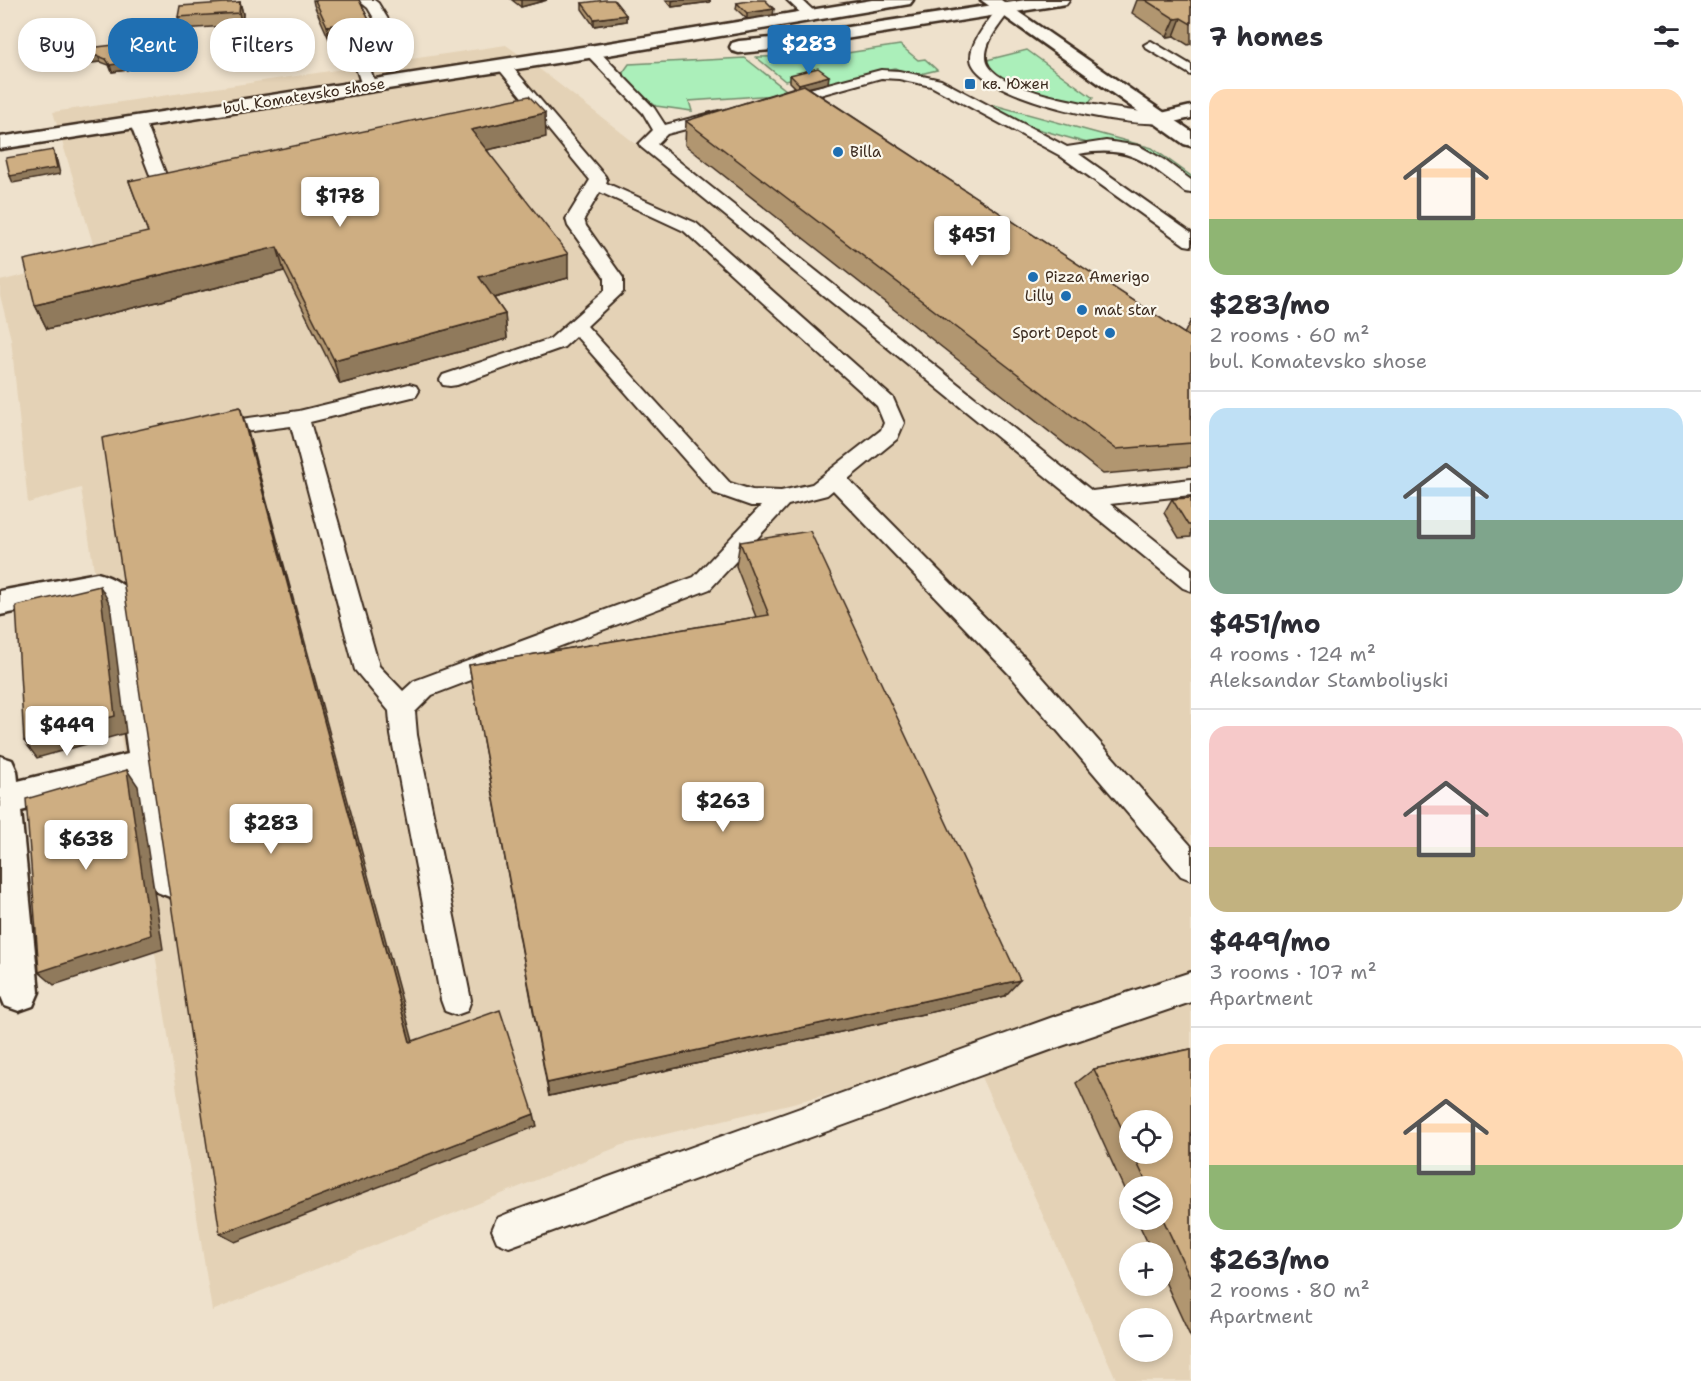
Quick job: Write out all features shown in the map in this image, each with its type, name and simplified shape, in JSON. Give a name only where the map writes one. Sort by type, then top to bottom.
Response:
[{"type":"main road","name":"bul. Komatevsko shose","points":[[0,143],[600,50],[904,0]]},
{"type":"main road","points":[[949,0],[997,5],[1191,140]]},
{"type":"main road","name":"bul. Komatevsko shose","points":[[600,50],[699,51],[782,43],[997,5],[1060,0]]},
{"type":"main road","points":[[1160,119],[1191,112]]},
{"type":"main road","points":[[0,603],[97,584],[123,603],[147,764],[175,907]]},
{"type":"main road","points":[[19,992],[1,791],[147,764]]},
{"type":"lane","points":[[365,0],[372,6],[396,44],[389,48],[372,50],[360,59],[369,86]]},
{"type":"lane","points":[[794,0],[811,15]]},
{"type":"lane","points":[[997,5],[988,35],[979,45],[978,61],[985,72],[999,83],[1041,98],[1107,114],[1160,119]]},
{"type":"lane","points":[[1151,45],[1191,71]]},
{"type":"lane","points":[[600,50],[649,111],[661,131]]},
{"type":"lane","points":[[450,380],[557,343],[614,292],[614,278],[577,226],[575,219],[599,180],[524,103],[503,65]]},
{"type":"lane","points":[[769,104],[881,74],[899,75],[936,83],[1065,152],[1191,241]]},
{"type":"lane","points":[[812,92],[829,103]]},
{"type":"lane","points":[[737,112],[661,131],[647,144],[708,184],[1191,582]]},
{"type":"lane","points":[[137,121],[165,193]]},
{"type":"lane","points":[[1065,152],[1101,145],[1124,145],[1138,149],[1191,188]]},
{"type":"lane","points":[[576,325],[722,488],[751,498],[781,499],[819,490],[890,434],[894,423],[886,403],[690,227],[597,185]]},
{"type":"lane","points":[[195,432],[299,418],[409,391]]},
{"type":"lane","points":[[299,418],[368,670],[402,708],[404,735],[456,1000]]},
{"type":"lane","points":[[834,478],[1019,668],[1191,867]]},
{"type":"lane","points":[[1088,499],[1191,487]]},
{"type":"lane","points":[[402,708],[423,688],[702,583],[781,499]]},
{"type":"lane","points":[[509,1230],[1053,1033],[1191,987]]},
{"type":"shaded area","points":[[506,45],[1191,574],[1191,1381],[1117,1381],[973,1059],[625,1144],[212,1311],[81,488],[28,503],[11,339],[0,295],[0,281],[97,257],[53,112],[327,71],[414,72],[414,59]]},
{"type":"green space","points":[[900,45],[918,60],[925,59],[937,70],[912,76],[895,68],[828,83],[817,75],[785,81],[756,57],[827,56]]},
{"type":"green space","points":[[1027,50],[1093,98],[1089,103],[1030,92],[1003,79],[991,71],[983,61]]},
{"type":"green space","points":[[745,58],[791,94],[689,101],[692,111],[656,106],[624,82],[622,74],[629,64]]},
{"type":"green space","points":[[994,105],[1152,148],[1191,176],[1191,182],[1142,147],[1087,143],[1020,124],[989,107]]},
{"type":"building","points":[[315,0],[359,0],[368,18],[327,18],[327,26]]},
{"type":"building","points":[[614,0],[626,15],[594,19],[582,3]]},
{"type":"building","points":[[765,0],[774,9],[747,13],[737,3]]},
{"type":"building","points":[[1145,0],[1191,0],[1191,24],[1181,18],[1175,19]]},
{"type":"building","points":[[240,2],[239,13],[178,17],[180,6]]},
{"type":"building","points":[[108,46],[108,62],[106,59],[96,56],[96,47]]},
{"type":"building","points":[[818,68],[829,76],[799,84],[790,75]]},
{"type":"building","points":[[804,85],[1191,338],[1191,443],[1116,449],[686,121]]},
{"type":"building","points":[[529,96],[545,113],[471,130],[568,254],[479,277],[505,314],[334,360],[277,247],[35,305],[24,260],[148,232],[129,181]]},
{"type":"building","points":[[53,150],[57,168],[10,176],[6,158]]},
{"type":"building","points":[[240,407],[410,1042],[500,1010],[534,1114],[220,1234],[102,438]]},
{"type":"building","points":[[1191,498],[1191,525],[1188,525],[1172,499]]},
{"type":"building","points":[[810,531],[1020,980],[547,1083],[469,665],[769,615],[740,542]]},
{"type":"building","points":[[100,586],[115,716],[24,741],[16,606]]},
{"type":"building","points":[[127,770],[151,935],[39,972],[26,799]]},
{"type":"building","points":[[1191,1049],[1191,1279],[1168,1230],[1173,1230],[1173,1176],[1143,1176],[1138,1164],[1173,1164],[1173,1110],[1119,1110],[1119,1122],[1094,1069]]},
{"type":"place","name":"кв. Южен","points":[[970,84]]},
{"type":"place","name":"Billa","points":[[838,152]]},
{"type":"place","name":"Pizza Amerigo","points":[[1033,277]]},
{"type":"place","name":"Lilly","points":[[1066,296]]},
{"type":"place","name":"mat star","points":[[1082,310]]},
{"type":"place","name":"Sport Depot","points":[[1110,333]]}]
